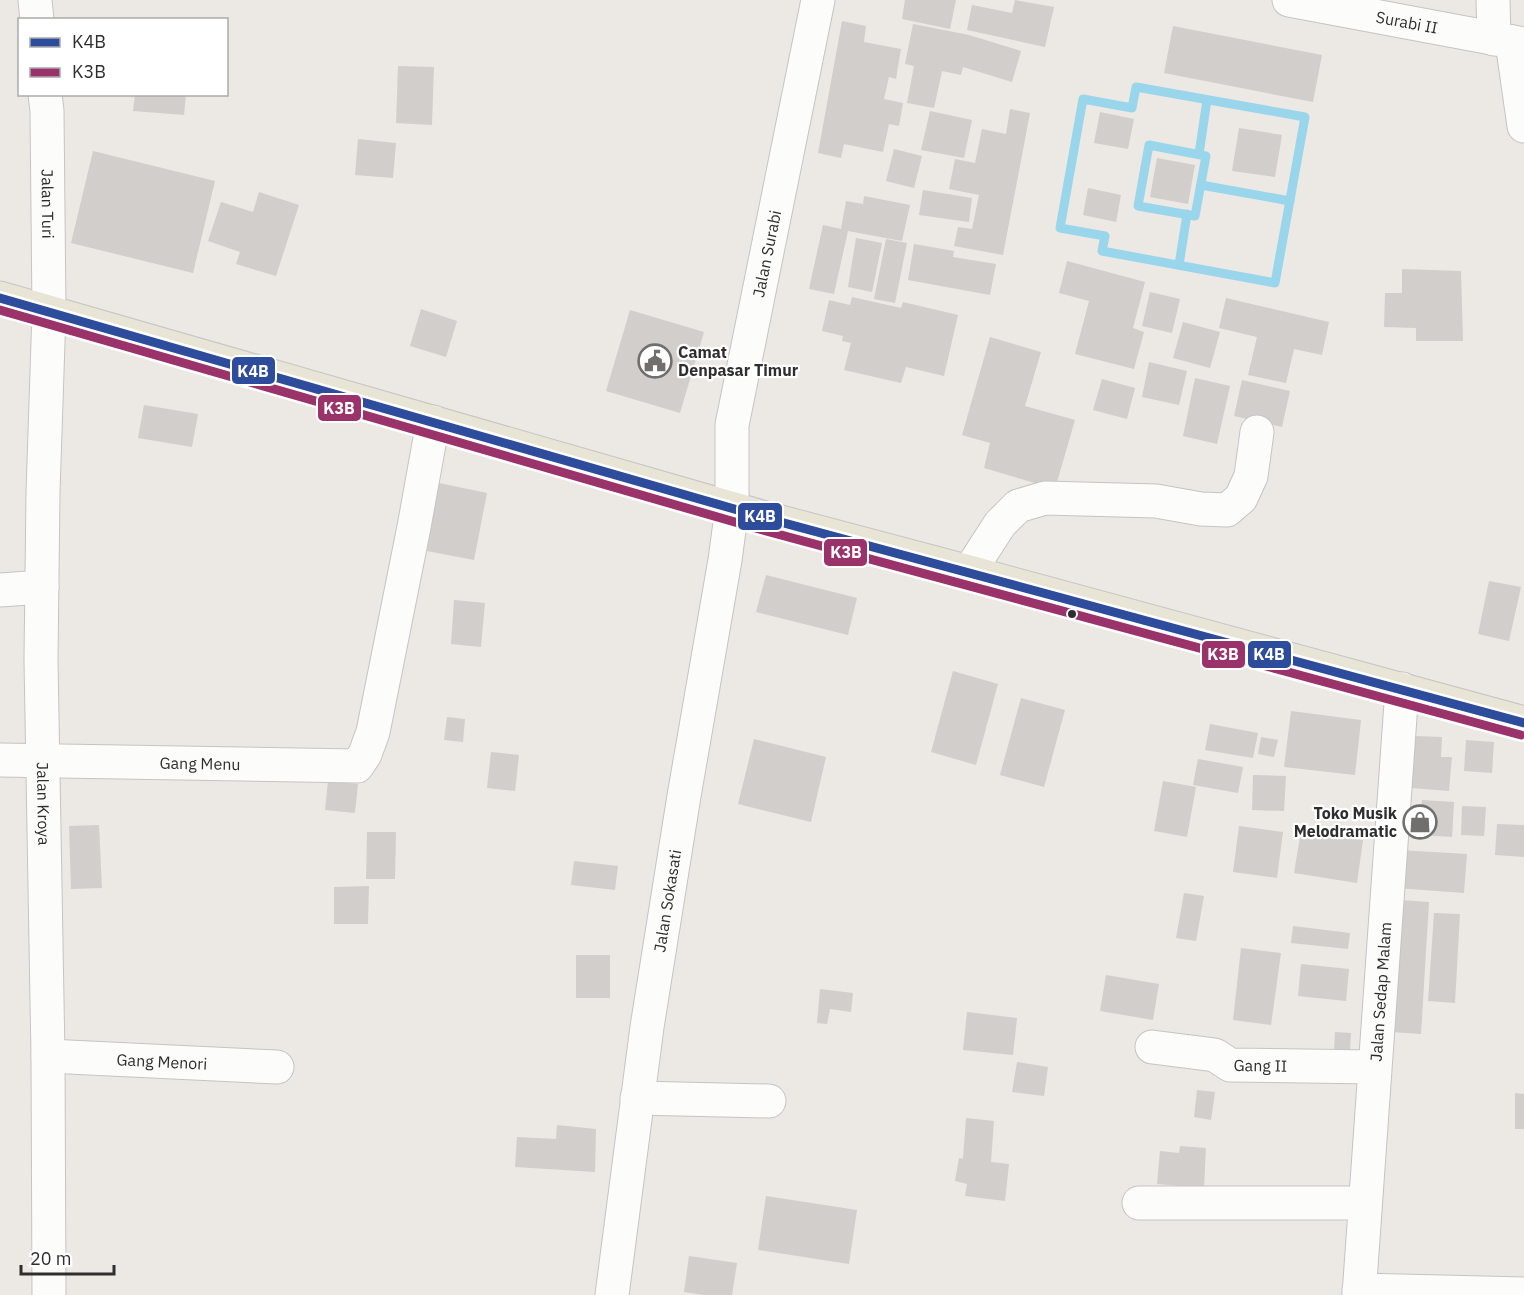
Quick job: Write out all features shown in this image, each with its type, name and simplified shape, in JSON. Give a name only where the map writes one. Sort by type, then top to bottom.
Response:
[{"type":"main road","points":[[0,297],[732,508],[1524,723]]},
{"type":"street","points":[[35,0],[37,18]]},
{"type":"street","name":"Jalan Surabi","points":[[732,508],[734,414],[818,0]]},
{"type":"street","name":"Surabi II","points":[[1289,0],[1370,8],[1510,42]]},
{"type":"street","points":[[1493,0],[1510,42],[1524,126]]},
{"type":"street","name":"Jalan Turi","points":[[45,96],[49,312]]},
{"type":"street","name":"Jalan Kroya","points":[[48,1295],[48,1056],[42,760],[42,587],[49,312]]},
{"type":"street","name":"Gang Menu","points":[[0,760],[357,766],[365,754],[373,732],[433,422]]},
{"type":"street","points":[[969,572],[1000,524],[1018,506],[1045,498],[1156,501],[1201,509],[1227,510],[1241,498],[1251,476],[1257,432]]},
{"type":"street","name":"Jalan Sokasati","points":[[612,1295],[637,1098],[682,808],[726,560],[732,508]]},
{"type":"street","points":[[0,590],[42,587]]},
{"type":"street","name":"Jalan Sedap Malam","points":[[1359,1292],[1402,689]]},
{"type":"street","name":"Gang II","points":[[1152,1047],[1215,1055],[1230,1065],[1374,1067]]},
{"type":"street","name":"Gang Menori","points":[[48,1056],[277,1067]]},
{"type":"street","points":[[637,1098],[769,1101]]},
{"type":"street","points":[[1139,1203],[1365,1203]]},
{"type":"street","points":[[1359,1292],[1524,1294]]},
{"type":"building","points":[[905,0],[956,0],[950,29],[902,19]]},
{"type":"building","points":[[1015,0],[1054,7],[1045,47],[967,30],[972,5],[1012,13]]},
{"type":"building","points":[[842,21],[866,26],[864,42],[901,49],[896,79],[889,77],[884,99],[903,103],[899,126],[889,124],[883,152],[844,144],[841,158],[818,153]]},
{"type":"building","points":[[913,24],[969,35],[1021,51],[1012,82],[963,67],[961,75],[942,71],[934,108],[907,103],[914,66],[905,64]]},
{"type":"building","points":[[1173,26],[1322,55],[1313,102],[1164,73]]},
{"type":"building","points":[[398,66],[434,67],[432,125],[396,123]]},
{"type":"building","points":[[135,96],[186,96],[184,115],[133,111]]},
{"type":"building","points":[[1010,109],[1030,113],[1003,255],[954,246],[958,227],[972,229],[979,195],[949,189],[955,159],[975,163],[982,129],[1006,134]]},
{"type":"building","points":[[930,111],[972,120],[964,158],[921,150]]},
{"type":"building","points":[[1100,112],[1134,119],[1128,149],[1094,143]]},
{"type":"building","points":[[1239,128],[1282,135],[1275,177],[1232,171]]},
{"type":"building","points":[[358,139],[396,143],[393,178],[355,175]]},
{"type":"building","points":[[894,149],[922,156],[914,188],[886,181]]},
{"type":"building","points":[[93,151],[215,181],[193,273],[71,243]]},
{"type":"building","points":[[1157,158],[1195,165],[1188,204],[1150,197]]},
{"type":"building","points":[[1088,188],[1121,195],[1116,222],[1083,215]]},
{"type":"building","points":[[923,190],[972,198],[969,222],[919,215]]},
{"type":"building","points":[[259,192],[299,205],[276,276],[236,264],[240,252],[208,241],[221,202],[253,212]]},
{"type":"building","points":[[864,196],[910,205],[902,241],[848,231],[834,294],[809,289],[823,225],[841,229],[846,201],[863,204]]},
{"type":"building","points":[[856,238],[882,243],[872,292],[848,287]]},
{"type":"building","points":[[886,239],[907,243],[895,303],[874,299]]},
{"type":"building","points":[[914,244],[954,251],[953,257],[996,264],[990,295],[908,280]]},
{"type":"building","points":[[1067,261],[1145,282],[1133,328],[1144,332],[1134,369],[1075,354],[1089,301],[1059,293]]},
{"type":"building","points":[[1402,269],[1461,271],[1463,341],[1416,341],[1416,328],[1384,327],[1385,293],[1402,293]]},
{"type":"building","points":[[1150,292],[1180,299],[1172,333],[1142,326]]},
{"type":"building","points":[[852,297],[901,308],[903,302],[958,315],[944,376],[906,367],[901,383],[844,370],[851,343],[842,341],[843,336],[822,331],[829,300],[850,305]]},
{"type":"building","points":[[1226,298],[1329,322],[1322,355],[1294,349],[1286,383],[1248,375],[1257,337],[1219,328]]},
{"type":"building","points":[[421,309],[457,321],[446,357],[410,346]]},
{"type":"building","name":"Camat Denpasar Timur","points":[[630,310],[704,332],[680,413],[606,391]]},
{"type":"building","points":[[1183,322],[1220,332],[1210,368],[1173,358]]},
{"type":"building","points":[[990,337],[1041,352],[1025,406],[1075,420],[1055,489],[984,468],[990,443],[962,435]]},
{"type":"building","points":[[1149,362],[1187,371],[1179,405],[1142,397]]},
{"type":"building","points":[[1195,378],[1230,386],[1217,444],[1183,436]]},
{"type":"building","points":[[1102,379],[1135,388],[1127,419],[1093,410]]},
{"type":"building","points":[[1242,380],[1290,391],[1282,427],[1234,416]]},
{"type":"building","points":[[144,405],[198,414],[192,447],[138,438]]},
{"type":"building","points":[[439,483],[487,493],[474,560],[427,551]]},
{"type":"building","points":[[766,575],[857,598],[848,635],[756,612]]},
{"type":"building","points":[[1489,581],[1521,587],[1509,641],[1478,634]]},
{"type":"building","points":[[454,600],[485,603],[481,647],[451,644]]},
{"type":"building","points":[[953,671],[998,684],[976,765],[931,752]]},
{"type":"building","points":[[1021,698],[1065,710],[1044,787],[1000,775]]},
{"type":"building","points":[[1291,711],[1361,720],[1355,775],[1284,767]]},
{"type":"building","points":[[447,717],[465,719],[463,742],[444,740]]},
{"type":"building","points":[[1210,724],[1258,733],[1253,758],[1205,750]]},
{"type":"building","points":[[1414,736],[1442,737],[1441,757],[1452,757],[1449,791],[1411,788]]},
{"type":"building","points":[[1261,737],[1278,740],[1274,757],[1258,754]]},
{"type":"building","points":[[754,739],[826,757],[811,822],[738,804]]},
{"type":"building","points":[[1466,740],[1494,742],[1492,773],[1464,771]]},
{"type":"building","points":[[491,752],[519,755],[515,791],[487,788]]},
{"type":"building","points":[[1198,759],[1243,767],[1238,793],[1193,785]]},
{"type":"building","points":[[1253,775],[1286,776],[1284,811],[1252,810]]},
{"type":"building","points":[[328,781],[358,784],[355,813],[325,810]]},
{"type":"building","points":[[1163,781],[1196,787],[1187,837],[1154,831]]},
{"type":"building","points":[[1422,800],[1454,802],[1452,837],[1420,835]]},
{"type":"building","points":[[1462,806],[1486,807],[1484,836],[1461,835]]},
{"type":"building","points":[[1497,824],[1524,825],[1524,857],[1495,855]]},
{"type":"building","points":[[99,825],[102,888],[71,889],[69,826]]},
{"type":"building","points":[[1239,826],[1283,832],[1277,878],[1233,872]]},
{"type":"building","points":[[1301,831],[1363,840],[1357,883],[1294,873]]},
{"type":"building","points":[[367,832],[396,832],[395,879],[366,879]]},
{"type":"building","points":[[1399,850],[1467,854],[1464,893],[1396,888]]},
{"type":"building","points":[[574,861],[618,866],[615,890],[571,885]]},
{"type":"building","points":[[369,886],[368,924],[334,924],[334,887]]},
{"type":"building","points":[[1184,893],[1204,896],[1196,941],[1176,938]]},
{"type":"building","points":[[1400,900],[1429,902],[1421,1034],[1391,1032]]},
{"type":"building","points":[[1434,913],[1460,914],[1455,1003],[1428,1001]]},
{"type":"building","points":[[1293,926],[1350,933],[1348,949],[1291,943]]},
{"type":"building","points":[[1241,948],[1281,953],[1271,1025],[1233,1020]]},
{"type":"building","points":[[576,955],[610,955],[610,998],[576,998]]},
{"type":"building","points":[[1301,964],[1349,969],[1346,1001],[1298,996]]},
{"type":"building","points":[[1106,975],[1159,984],[1153,1020],[1100,1011]]},
{"type":"building","points":[[820,989],[853,993],[851,1012],[830,1009],[827,1024],[817,1023]]},
{"type":"building","points":[[967,1012],[1017,1018],[1013,1055],[963,1050]]},
{"type":"building","points":[[1335,1032],[1351,1033],[1350,1051],[1334,1050]]},
{"type":"building","points":[[1017,1062],[1048,1067],[1044,1096],[1012,1092]]},
{"type":"building","points":[[1197,1090],[1215,1092],[1211,1120],[1194,1117]]},
{"type":"building","points":[[1515,1093],[1524,1094],[1524,1129],[1515,1129]]},
{"type":"building","points":[[966,1118],[994,1121],[991,1162],[1009,1164],[1005,1201],[965,1196],[967,1184],[955,1181],[959,1158],[963,1159]]},
{"type":"building","points":[[557,1125],[596,1129],[595,1172],[515,1167],[517,1137],[556,1139]]},
{"type":"building","points":[[1180,1146],[1206,1148],[1204,1188],[1157,1184],[1160,1151],[1179,1153]]},
{"type":"building","points":[[766,1196],[857,1210],[849,1264],[758,1250]]},
{"type":"building","points":[[689,1256],[737,1263],[732,1295],[684,1292]]},
{"type":"waterway","points":[[1136,87],[1305,117],[1275,283],[1102,251],[1105,236],[1060,228],[1083,99],[1132,108],[1136,87]]},
{"type":"waterway","points":[[1199,154],[1207,100]]},
{"type":"waterway","points":[[1149,145],[1206,156],[1195,216],[1138,206],[1149,145]]},
{"type":"waterway","points":[[1201,185],[1290,201]]},
{"type":"waterway","points":[[1179,265],[1187,214]]},
{"type":"transit line","name":"K4B","points":[[0,298],[762,517],[1524,723]]},
{"type":"transit line","name":"K3B","points":[[0,310],[759,529],[1521,735]]},
{"type":"place","name":"Camat Denpasar Timur","points":[[655,361]]},
{"type":"place","name":"Toko Musik Melodramatic","points":[[1420,822]]}]
